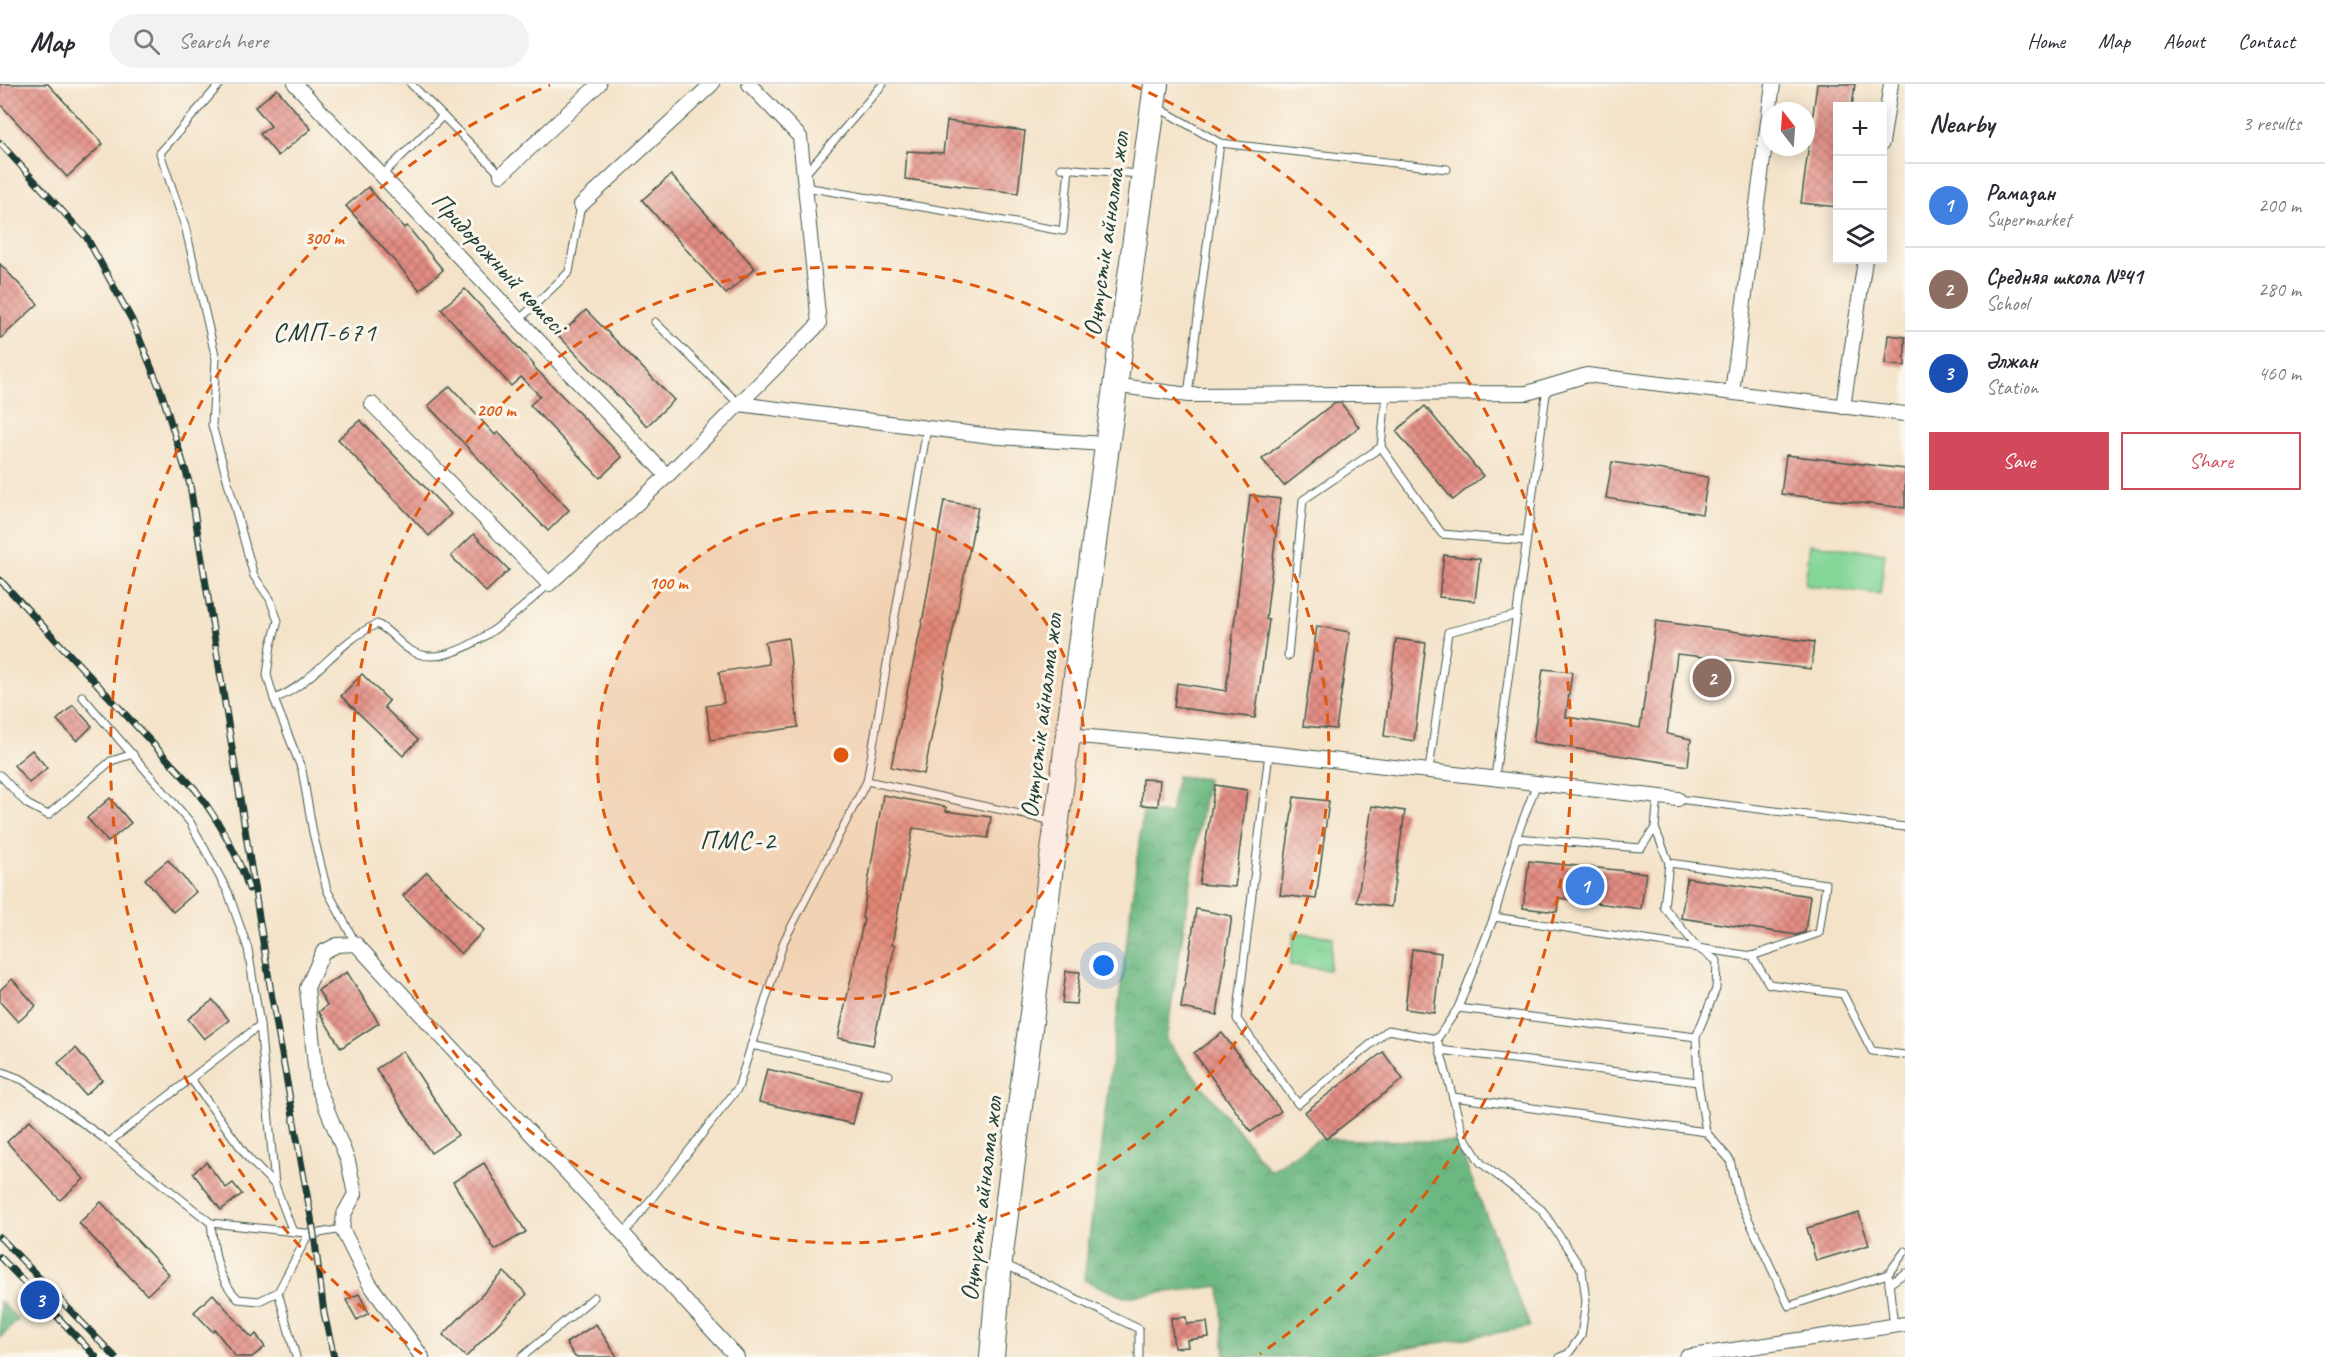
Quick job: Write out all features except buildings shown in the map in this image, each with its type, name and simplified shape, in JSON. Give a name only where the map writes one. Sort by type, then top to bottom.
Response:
[{"type":"highway","name":"Оңтүстік айналма жол","points":[[992,1357],[1000,1261],[1056,822],[1105,444],[1154,94]]},
{"type":"street","name":"Придорожный көшесі","points":[[296,84],[667,476]]},
{"type":"street","points":[[501,175],[599,84]]},
{"type":"street","points":[[581,205],[712,84]]},
{"type":"street","points":[[372,404],[549,584],[667,476],[819,324],[800,137],[749,84]]},
{"type":"street","points":[[1732,392],[1773,84]]},
{"type":"street","points":[[1887,110],[1891,84]]},
{"type":"street","points":[[1844,407],[1864,264]]},
{"type":"street","points":[[1113,385],[1188,395],[1527,393],[1587,375],[1905,414]]},
{"type":"street","points":[[739,404],[999,437],[1105,444]]},
{"type":"street","points":[[1068,735],[1269,753],[1678,799]]},
{"type":"street","points":[[422,1357],[369,1283],[342,1229],[344,1214],[355,1194],[348,1161],[317,1085],[307,988],[323,952],[337,945],[356,944],[737,1357]]},
{"type":"street","points":[[1686,1357],[1900,1325]]},
{"type":"lane","points":[[220,84],[160,153],[186,226],[216,359],[212,425],[254,576],[270,599],[278,621],[270,645],[267,675],[302,770],[313,833],[327,890],[356,944]]},
{"type":"lane","points":[[411,84],[501,175]]},
{"type":"lane","points":[[883,84],[804,181],[1063,231],[1070,168]]},
{"type":"lane","points":[[1154,94],[1220,143],[1448,169]]},
{"type":"lane","points":[[382,175],[443,116]]},
{"type":"lane","points":[[1188,395],[1220,143]]},
{"type":"lane","points":[[1061,168],[1143,174]]},
{"type":"lane","points":[[519,320],[569,272],[581,205]]},
{"type":"lane","points":[[655,322],[739,404]]},
{"type":"lane","points":[[1495,777],[1547,387]]},
{"type":"lane","points":[[1386,395],[1381,447],[1442,534],[1526,541]]},
{"type":"lane","points":[[624,1234],[738,1088],[784,941],[867,781],[927,428]]},
{"type":"lane","points":[[1288,657],[1303,500],[1381,447]]},
{"type":"lane","points":[[274,699],[293,692],[338,648],[359,632],[377,624],[392,632],[409,650],[430,658],[459,651],[509,620],[549,584]]},
{"type":"lane","points":[[1429,770],[1448,632],[1517,615]]},
{"type":"lane","points":[[82,696],[190,822],[228,892],[248,949],[260,1025],[275,1185],[293,1232]]},
{"type":"lane","points":[[1269,753],[1237,1018],[1298,1104],[1388,1030],[1437,1039]]},
{"type":"lane","points":[[0,775],[27,804],[48,815],[111,760],[133,754]]},
{"type":"lane","points":[[867,781],[1056,822]]},
{"type":"lane","points":[[1538,782],[1516,838],[1494,917],[1458,1008],[1437,1039],[1463,1135],[1481,1163],[1542,1210],[1582,1270],[1586,1300],[1581,1336],[1568,1354],[1560,1357]]},
{"type":"lane","points":[[1658,796],[1655,828],[1669,863],[1664,907],[1698,948],[1717,961],[1716,989],[1696,1036],[1698,1082],[1706,1132],[1730,1160],[1739,1199],[1789,1306],[1888,1274],[1905,1251]]},
{"type":"lane","points":[[1678,799],[1905,827]]},
{"type":"lane","points":[[1516,838],[1641,848],[1655,828]]},
{"type":"lane","points":[[1494,917],[1752,957],[1819,933],[1826,884],[1669,863]]},
{"type":"lane","points":[[1752,957],[1769,984],[1844,994],[1872,1051],[1905,1055]]},
{"type":"lane","points":[[1458,1008],[1696,1036]]},
{"type":"lane","points":[[109,1142],[260,1025]]},
{"type":"lane","points":[[751,1045],[889,1075]]},
{"type":"lane","points":[[1440,1050],[1698,1082]]},
{"type":"lane","points":[[0,1071],[23,1080],[109,1142],[211,1223],[309,1233],[342,1229]]},
{"type":"lane","points":[[191,1079],[249,1159],[275,1185]]},
{"type":"lane","points":[[1453,1097],[1706,1132]]},
{"type":"lane","points":[[211,1223],[215,1258],[228,1289],[238,1299],[259,1301],[278,1292],[309,1233]]},
{"type":"lane","points":[[1000,1261],[1139,1329],[1139,1357]]},
{"type":"lane","points":[[1889,1284],[1905,1273]]},
{"type":"lane","points":[[1888,1274],[1900,1325]]},
{"type":"lane","points":[[278,1292],[296,1357]]},
{"type":"lane","points":[[522,1357],[594,1297]]},
{"type":"green space","points":[[1810,544],[1885,553],[1880,594],[1805,585]]},
{"type":"green space","points":[[1177,776],[1207,779],[1166,1040],[1270,1171],[1319,1139],[1457,1142],[1530,1327],[1357,1357],[1225,1357],[1220,1286],[1124,1297],[1084,1280],[1143,812],[1170,814]]},
{"type":"green space","points":[[1294,932],[1333,937],[1329,970],[1290,965]]},
{"type":"green space","points":[[0,1301],[18,1320],[0,1338]]},
{"type":"railway","points":[[0,143],[87,238],[132,320],[162,394],[190,485],[272,998],[314,1234],[324,1313],[334,1357]]},
{"type":"railway","points":[[0,580],[195,789],[226,837],[249,889]]},
{"type":"railway","points":[[0,1237],[115,1357]]},
{"type":"railway","points":[[0,1257],[96,1357]]},
{"type":"place","name":"Средняя школа №41","points":[[1712,678]]},
{"type":"place","name":"Рамазан","points":[[1585,886]]},
{"type":"place","name":"Әлжан","points":[[40,1300]]},
{"type":"district","name":"СМП-671","points":[[325,332]]},
{"type":"district","name":"ПМС-2","points":[[738,840]]}]
